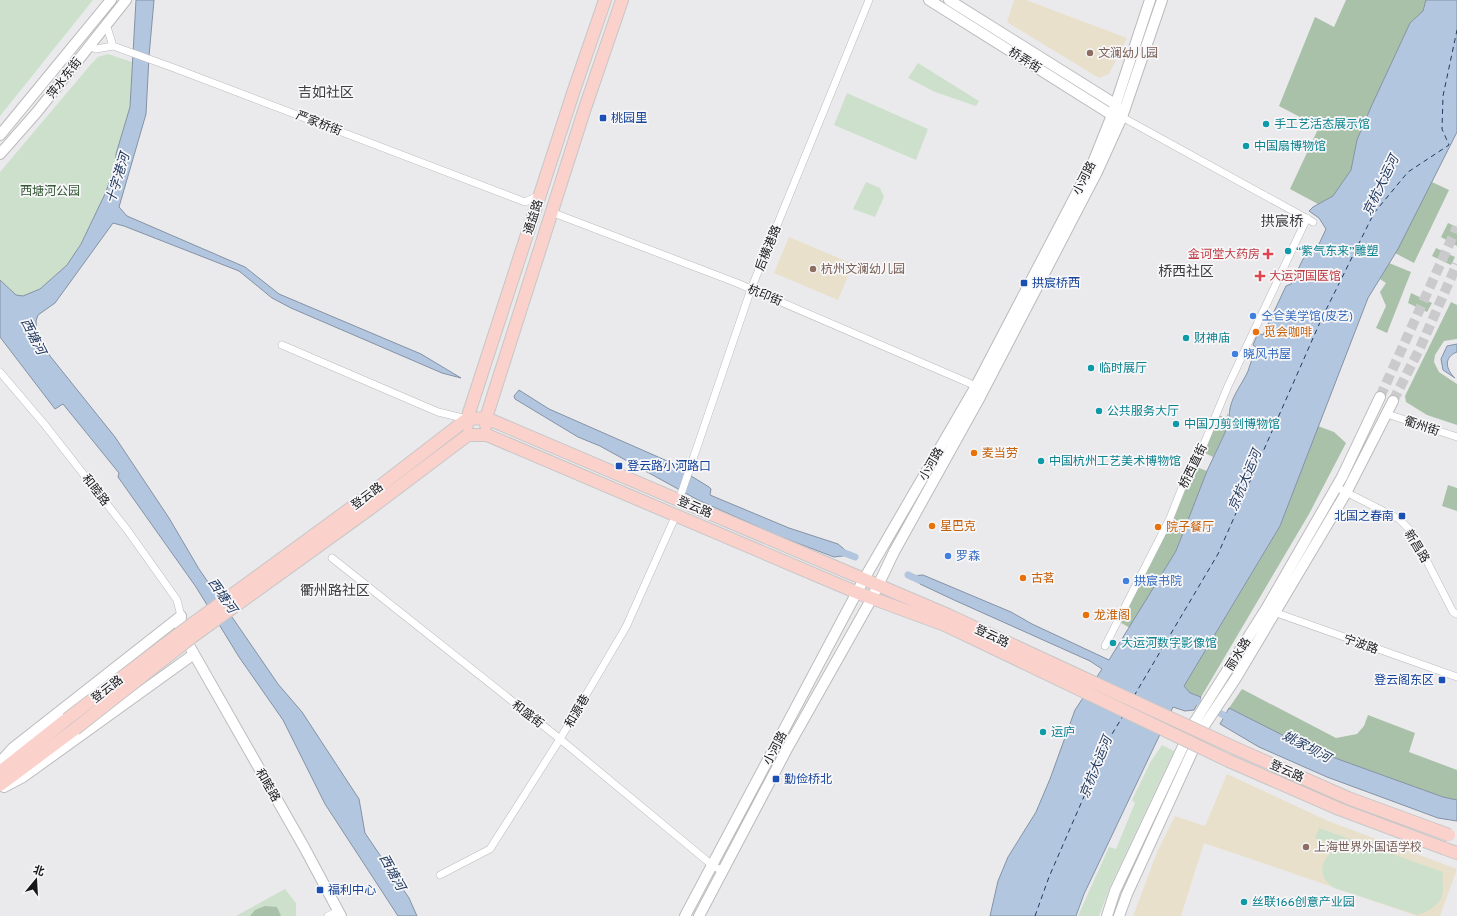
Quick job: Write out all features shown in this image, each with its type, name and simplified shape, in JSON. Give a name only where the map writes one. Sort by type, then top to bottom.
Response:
[{"type":"main road","name":"萍水东街","points":[[0,135],[111,0]]},
{"type":"main road","name":"通益路","points":[[468,435],[467,419],[605,0]]},
{"type":"main road","name":"通益路","points":[[487,435],[486,418],[551,212],[622,0]]},
{"type":"main road","name":"桥弄街","points":[[929,0],[1117,116]]},
{"type":"main road","name":"桥弄街","points":[[949,0],[1115,104],[1117,116]]},
{"type":"main road","points":[[1115,104],[1150,0]]},
{"type":"main road","name":"小河路","points":[[699,916],[788,747],[872,598],[894,552],[980,397],[1097,172],[1162,0]]},
{"type":"main road","name":"萍水东街","points":[[0,154],[37,112],[88,46],[123,4]]},
{"type":"main road","name":"小河路","points":[[685,916],[858,593],[864,579],[976,386],[1117,116]]},
{"type":"main road","name":"丽水路","points":[[1271,611],[1336,487],[1380,397]]},
{"type":"main road","name":"丽水路","points":[[1106,916],[1115,891],[1199,725],[1346,493],[1394,400]]},
{"type":"main road","name":"登云路","points":[[366,504],[467,419],[486,418],[681,495],[864,579],[1229,761],[1339,809],[1457,853]]},
{"type":"main road","name":"登云路","points":[[0,785],[188,627],[468,435],[487,435],[858,593],[947,620],[1348,798],[1453,837]]},
{"type":"main road","points":[[0,762],[12,748],[181,616]]},
{"type":"main road","name":"和睦路","points":[[181,616],[180,629],[304,848],[339,913]]},
{"type":"main road","points":[[0,789],[23,777],[194,654]]},
{"type":"main road","name":"登云路","points":[[0,772],[71,724]]},
{"type":"main road","name":"丽水路","points":[[1119,916],[1199,725]]},
{"type":"street","name":"后横港路","points":[[681,495],[751,289],[869,0]]},
{"type":"street","points":[[106,24],[113,46]]},
{"type":"street","name":"严家桥街","points":[[88,46],[96,49],[113,46],[525,202]]},
{"type":"street","name":"桥弄街","points":[[1117,116],[1310,220]]},
{"type":"street","points":[[532,221],[525,202],[540,195]]},
{"type":"street","name":"杭印街","points":[[551,212],[751,289],[976,386]]},
{"type":"street","name":"桥西直街","points":[[1105,646],[1170,518],[1191,464],[1201,451],[1228,386],[1310,220]]},
{"type":"street","points":[[282,345],[438,412],[467,419]]},
{"type":"street","name":"和睦路","points":[[0,372],[45,424],[128,531],[177,600],[181,616]]},
{"type":"street","name":"衢州街","points":[[1387,414],[1457,437]]},
{"type":"street","name":"新昌路","points":[[1336,487],[1399,519],[1412,532],[1453,612],[1457,614]]},
{"type":"street","name":"和源巷","points":[[440,875],[490,849],[560,739],[626,627],[676,515]]},
{"type":"street","name":"和盛街","points":[[332,558],[560,739],[712,865],[722,871]]},
{"type":"street","name":"宁波路","points":[[1271,611],[1457,677]]},
{"type":"street","points":[[328,916],[339,913]]},
{"type":"shaded area","name":"文澜幼儿园","points":[[1014,0],[1026,0],[1127,38],[1109,74],[1099,78],[1007,22]]},
{"type":"shaded area","name":"杭州文澜幼儿园","points":[[789,237],[853,264],[838,300],[774,273]]},
{"type":"shaded area","name":"上海世界外国语学校","points":[[1227,774],[1328,821],[1457,869],[1440,916],[1417,916],[1204,843],[1181,916],[1133,916],[1158,850],[1175,816],[1205,826]]},
{"type":"green space","points":[[0,0],[93,0],[0,116]]},
{"type":"green space","points":[[1346,0],[1426,0],[1423,11],[1410,23],[1371,107],[1357,140],[1351,170],[1333,196],[1318,204],[1290,189],[1319,127],[1279,106],[1315,17],[1334,27]]},
{"type":"green space","name":"西塘河公园","points":[[108,54],[132,62],[130,107],[116,154],[116,164],[105,194],[81,243],[67,265],[40,289],[23,296],[16,295],[0,280],[0,172],[92,63],[98,57]]},
{"type":"green space","points":[[918,63],[979,101],[976,106],[935,92],[908,78]]},
{"type":"green space","points":[[847,93],[928,129],[916,160],[834,125]]},
{"type":"green space","points":[[866,182],[880,188],[884,197],[875,217],[853,209]]},
{"type":"green space","points":[[1432,182],[1449,190],[1414,263],[1395,253]]},
{"type":"green space","points":[[1448,223],[1457,227],[1457,246],[1441,237]]},
{"type":"green space","points":[[1436,248],[1455,257],[1451,265],[1432,256]]},
{"type":"green space","points":[[1389,263],[1411,272],[1387,333],[1376,328],[1386,306],[1380,292],[1386,283],[1380,279]]},
{"type":"green space","points":[[1411,293],[1432,303],[1427,312],[1408,303]]},
{"type":"green space","points":[[1451,302],[1457,305],[1457,339],[1444,341],[1435,355],[1434,362],[1439,372],[1457,384],[1457,425],[1427,415],[1406,402],[1405,396]]},
{"type":"green space","points":[[1228,413],[1230,422],[1213,457],[1201,451],[1216,414],[1226,418]]},
{"type":"green space","points":[[1318,426],[1334,432],[1346,443],[1309,514],[1201,697],[1190,693],[1184,686],[1280,526]]},
{"type":"green space","points":[[1191,465],[1207,471],[1176,551],[1130,628],[1118,621],[1170,518]]},
{"type":"green space","points":[[1448,485],[1457,488],[1457,511],[1442,506]]},
{"type":"green space","points":[[1242,689],[1336,738],[1357,734],[1364,726],[1368,715],[1415,733],[1409,752],[1457,770],[1457,800],[1443,797],[1310,749],[1229,708]]},
{"type":"green space","points":[[1162,745],[1174,751],[1109,889],[1099,916],[1078,916],[1109,847],[1116,849],[1135,803],[1132,800],[1151,761]]},
{"type":"green space","points":[[1319,828],[1443,872],[1443,890],[1441,899],[1431,909],[1418,915],[1334,888],[1324,877],[1322,871],[1325,860],[1333,850],[1339,846],[1315,838]]},
{"type":"green space","points":[[285,889],[296,903],[296,916],[236,916]]},
{"type":"green space","points":[[265,906],[277,907],[281,916],[250,916],[255,910]]},
{"type":"water","points":[[136,0],[154,0],[146,114],[119,207],[127,216],[245,267],[279,294],[421,354],[461,378],[442,373],[291,308],[272,298],[239,271],[113,223],[55,303],[38,315],[36,321],[37,334],[50,356],[115,437],[169,518],[199,569],[278,684],[302,712],[359,799],[365,833],[409,898],[417,916],[398,916],[325,804],[283,720],[239,657],[196,587],[118,477],[119,473],[63,404],[55,409],[0,337],[0,280],[16,295],[23,296],[40,289],[67,265],[81,244],[105,194],[116,164],[116,154],[130,107]]},
{"type":"water","name":"京杭大运河","points":[[1426,0],[1457,0],[1457,132],[1398,249],[1368,298],[1280,526],[1184,686],[1190,693],[1201,697],[1194,710],[1185,711],[1173,707],[1084,894],[1076,916],[990,916],[998,881],[1008,857],[1036,812],[1050,779],[1075,710],[1102,669],[1090,661],[920,584],[911,576],[923,575],[1011,612],[1032,624],[1109,660],[1176,551],[1207,471],[1230,422],[1229,415],[1232,401],[1248,371],[1256,347],[1253,345],[1258,333],[1263,335],[1286,286],[1291,284],[1303,259],[1319,244],[1326,229],[1319,218],[1309,211],[1313,207],[1333,196],[1351,170],[1357,140],[1371,107],[1410,23],[1423,11]]},
{"type":"water","points":[[1457,344],[1457,352],[1450,357],[1447,364],[1455,378],[1443,370],[1441,359],[1447,346]]},
{"type":"water","points":[[519,390],[549,409],[665,460],[709,487],[711,489],[710,495],[789,528],[838,544],[851,555],[834,557],[776,535],[698,500],[600,446],[578,437],[515,399],[514,396]]},
{"type":"water","points":[[1229,708],[1310,749],[1443,797],[1457,800],[1457,821],[1438,818],[1327,777],[1259,747],[1220,724]]},
{"type":"waterway","points":[[842,552],[855,557]]},
{"type":"waterway","points":[[908,575],[919,580]]},
{"type":"waterway","name":"姚家坝河","points":[[1191,698],[1233,720]]},
{"type":"ferry route","points":[[1134,696],[1218,554],[1321,320],[1374,213],[1408,172],[1449,145],[1442,129],[1443,96],[1457,30]]},
{"type":"ferry route","points":[[1035,916],[1049,877],[1109,739],[1123,716]]},
{"type":"tunnel","points":[[1380,397],[1457,227]]},
{"type":"tunnel","points":[[1393,401],[1420,348],[1457,264]]},
{"type":"place","name":"文澜幼儿园","points":[[1090,53]]},
{"type":"place","name":"桃园里","points":[[603,118]]},
{"type":"place","name":"手工艺活态展示馆","points":[[1266,124]]},
{"type":"place","name":"中国扇博物馆","points":[[1246,146]]},
{"type":"place","name":"“紫气东来”雕塑","points":[[1288,251]]},
{"type":"place","name":"金诃堂大药房","points":[[1268,254]]},
{"type":"place","name":"杭州文澜幼儿园","points":[[813,269]]},
{"type":"place","name":"大运河国医馆","points":[[1260,276]]},
{"type":"place","name":"拱宸桥西","points":[[1024,283]]},
{"type":"place","name":"仝仺美学馆(皮艺)","points":[[1253,316]]},
{"type":"place","name":"觅会咖啡","points":[[1256,332]]},
{"type":"place","name":"财神庙","points":[[1186,338]]},
{"type":"place","name":"晓风书屋","points":[[1235,354]]},
{"type":"place","name":"临时展厅","points":[[1091,368]]},
{"type":"place","name":"公共服务大厅","points":[[1099,411]]},
{"type":"place","name":"中国刀剪剑博物馆","points":[[1176,424]]},
{"type":"place","name":"麦当劳","points":[[974,453]]},
{"type":"place","name":"中国杭州工艺美术博物馆","points":[[1041,461]]},
{"type":"place","name":"登云路小河路口","points":[[619,466]]},
{"type":"place","name":"北国之春南","points":[[1402,516]]},
{"type":"place","name":"星巴克","points":[[932,526]]},
{"type":"place","name":"院子餐厅","points":[[1158,527]]},
{"type":"place","name":"罗森","points":[[948,556]]},
{"type":"place","name":"古茗","points":[[1023,578]]},
{"type":"place","name":"拱宸书院","points":[[1126,581]]},
{"type":"place","name":"龙淮阁","points":[[1086,615]]},
{"type":"place","name":"大运河数字影像馆","points":[[1113,643]]},
{"type":"place","name":"登云阁东区","points":[[1442,680]]},
{"type":"place","name":"运庐","points":[[1043,732]]},
{"type":"place","name":"勤俭桥北","points":[[776,779]]},
{"type":"place","name":"上海世界外国语学校","points":[[1306,847]]},
{"type":"place","name":"福利中心","points":[[320,890]]},
{"type":"place","name":"丝联166创意产业园","points":[[1244,902]]},
{"type":"district","name":"吉如社区","points":[[326,92]]},
{"type":"district","name":"拱宸桥","points":[[1282,221]]},
{"type":"district","name":"桥西社区","points":[[1186,271]]},
{"type":"district","name":"衢州路社区","points":[[335,590]]},
{"type":"water label","name":"十字港河","points":[[117,178]]},
{"type":"water label","name":"西塘河","points":[[34,336]]},
{"type":"water label","name":"西塘河","points":[[223,595]]},
{"type":"water label","name":"西塘河","points":[[393,872]]}]
